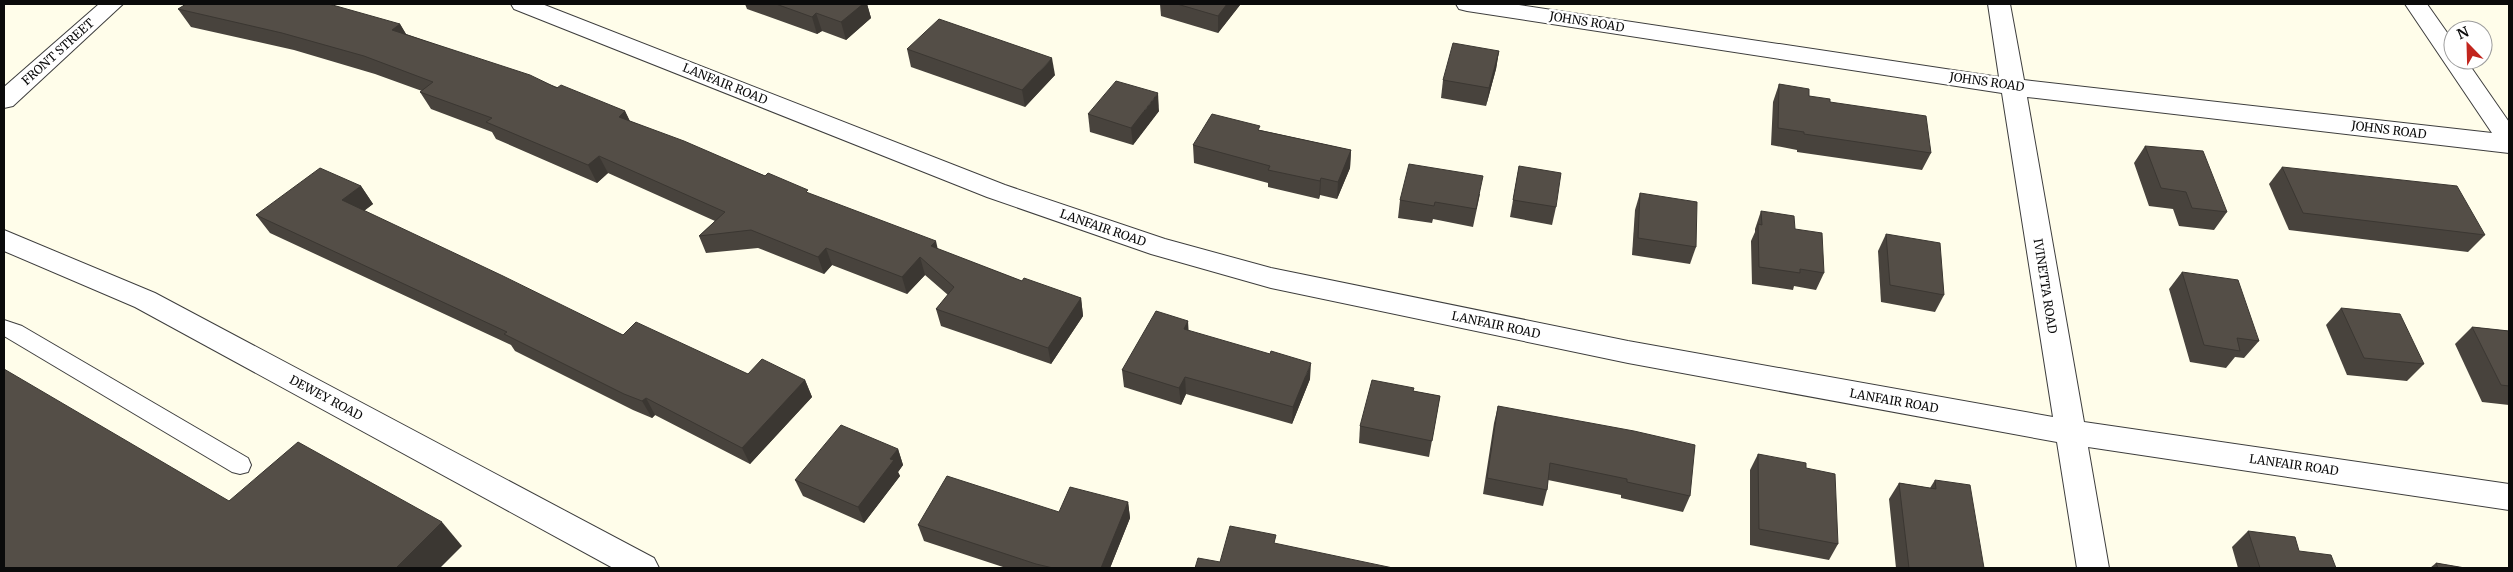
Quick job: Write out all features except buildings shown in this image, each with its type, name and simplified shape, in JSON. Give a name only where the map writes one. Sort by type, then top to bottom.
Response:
[{"type":"street","name":"FRONT STREET","points":[[4,100],[112,4]]},
{"type":"street","name":"LANFAIR ROAD","points":[[522,4],[996,191],[1170,250],[1271,278],[1628,352],[2069,432],[2509,497]]},
{"type":"street","name":"JOHNS ROAD","points":[[1467,4],[2012,87],[2509,142]]},
{"type":"street","name":"IVINETTA ROAD","points":[[1999,4],[2093,568]]},
{"type":"street","points":[[2416,4],[2443,43]]},
{"type":"street","points":[[2461,70],[2509,142]]},
{"type":"street","name":"DEWEY ROAD","points":[[4,240],[145,300],[643,568]]},
{"type":"lane","points":[[4,328],[14,332],[240,465]]}]
